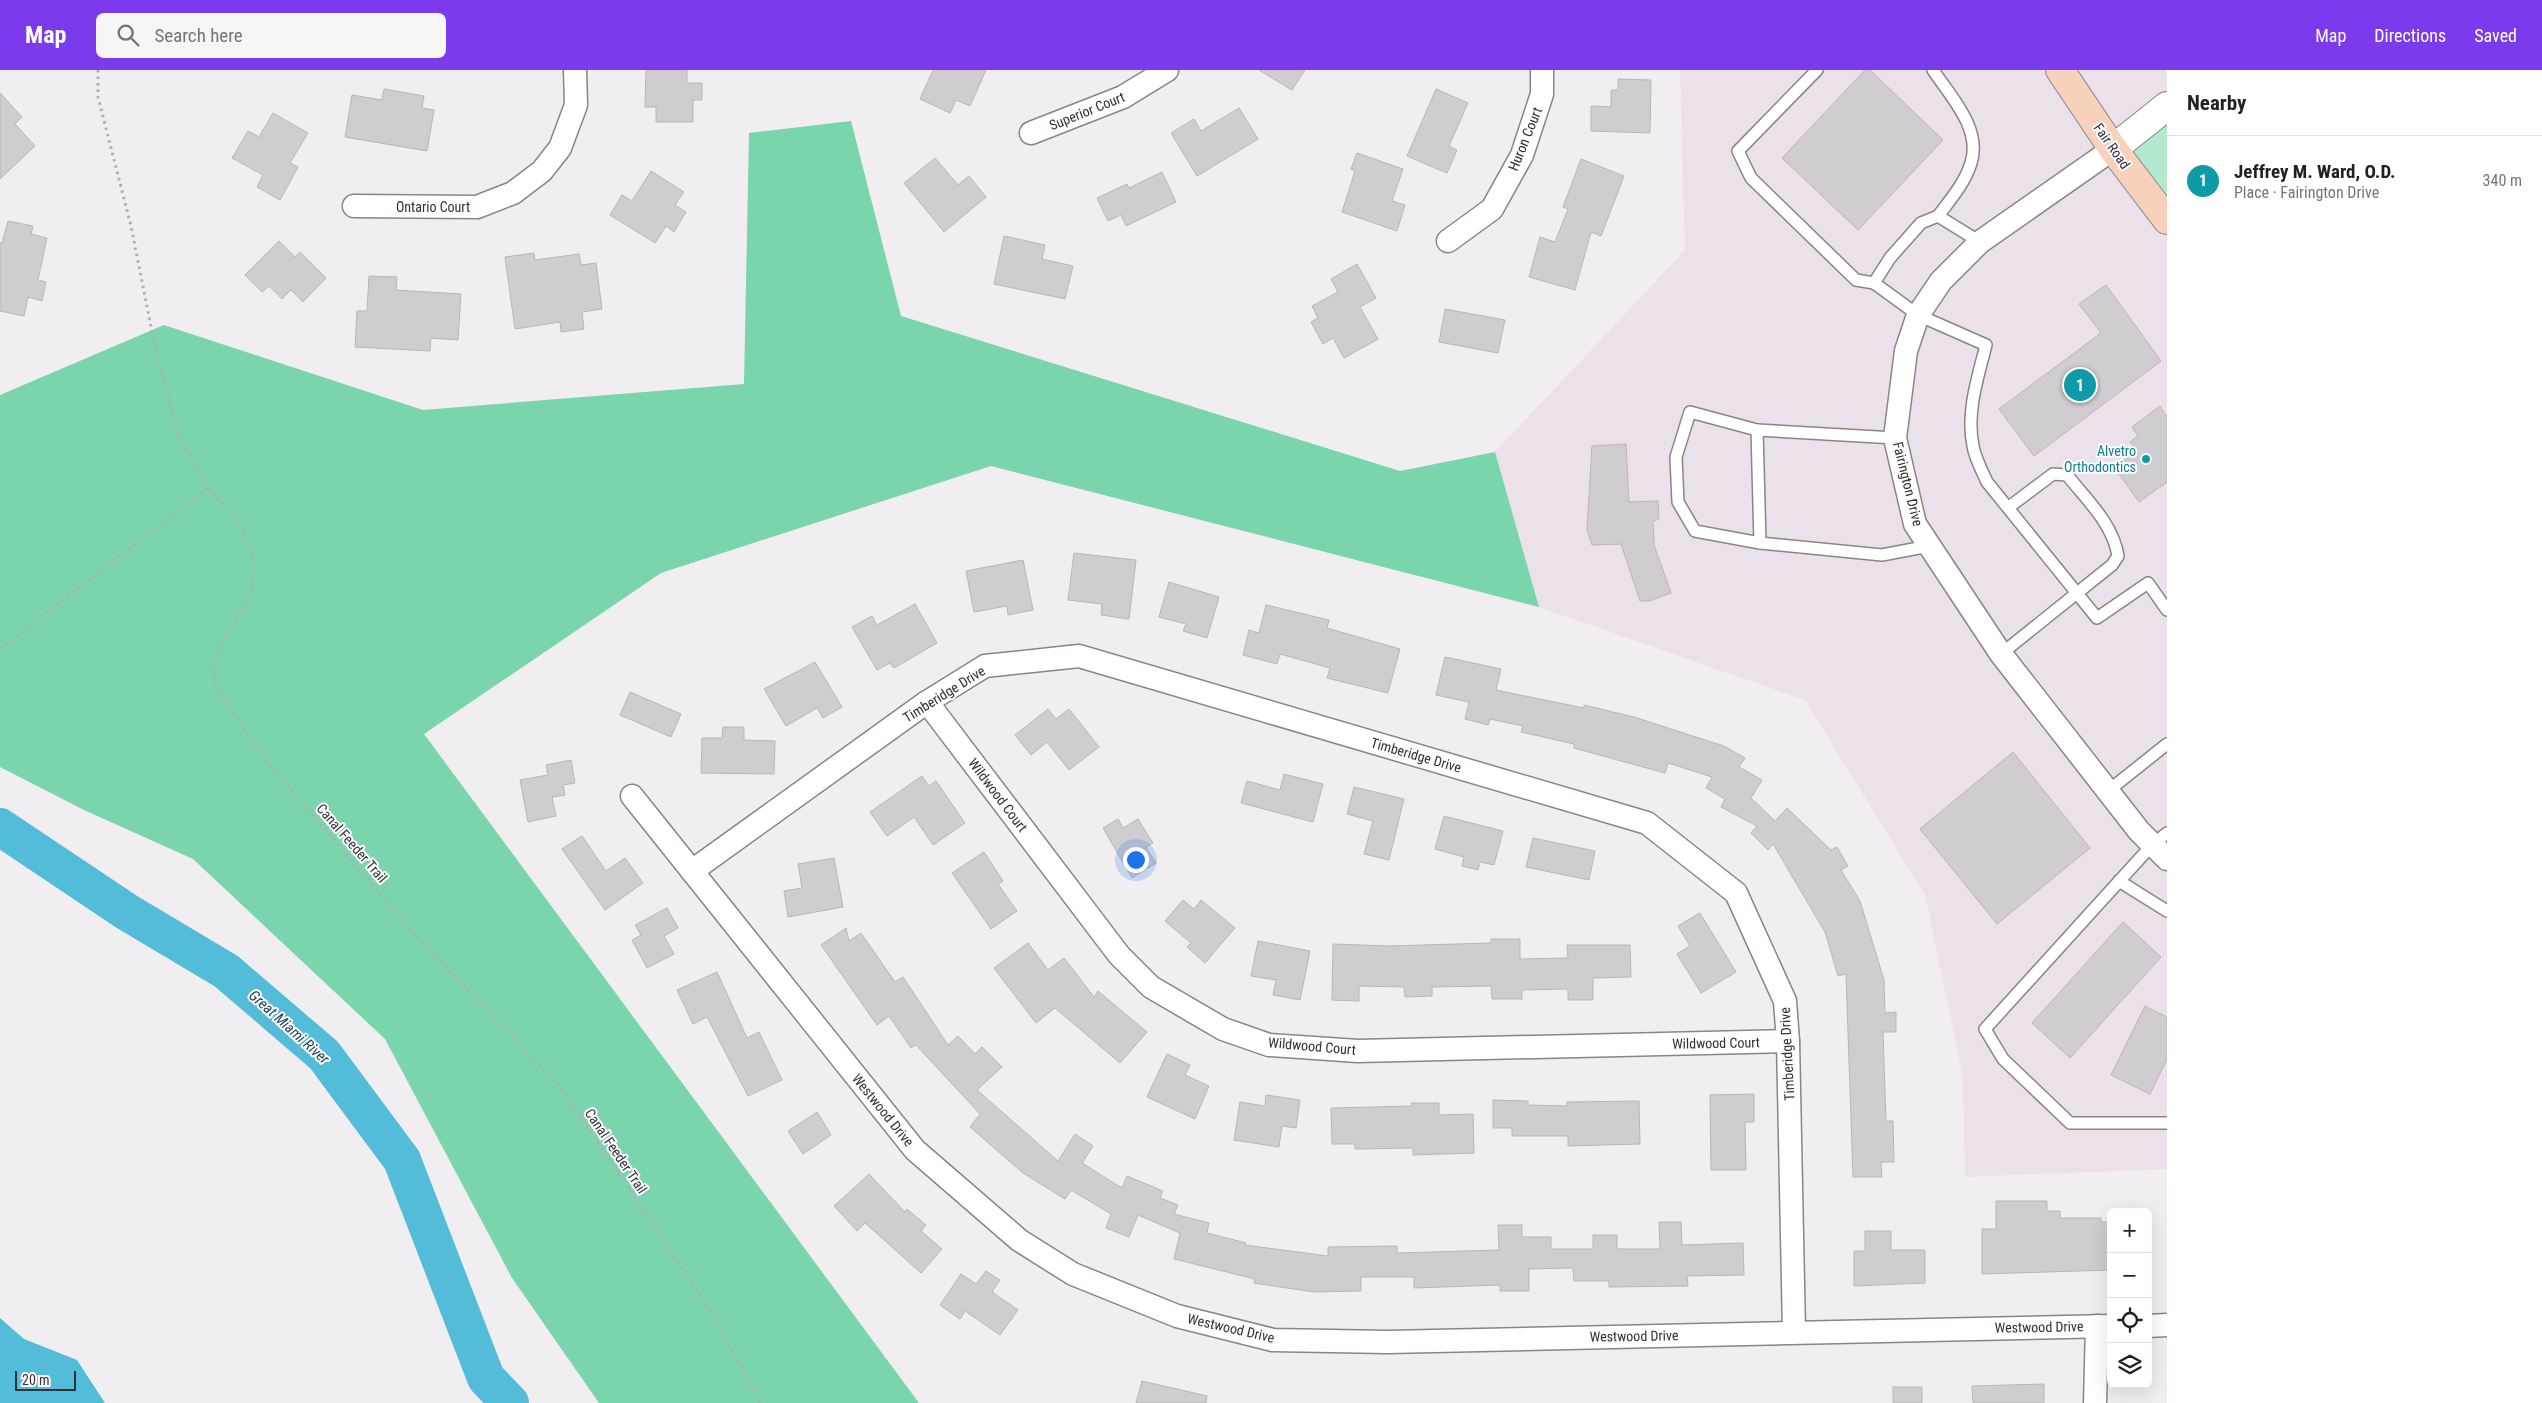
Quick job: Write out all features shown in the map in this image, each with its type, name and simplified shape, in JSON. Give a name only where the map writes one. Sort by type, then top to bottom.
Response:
[{"type":"main road","name":"Fair Road","points":[[2060,70],[2113,149],[2167,220]]},
{"type":"street","name":"Ontario Court","points":[[354,206],[477,207],[513,193],[542,171],[560,148],[576,105],[575,70]]},
{"type":"street","name":"Superior Court","points":[[1031,133],[1123,98],[1167,70]]},
{"type":"street","name":"Huron Court","points":[[1448,241],[1492,209],[1517,163],[1542,94],[1542,70]]},
{"type":"street","points":[[2113,149],[2167,106]]},
{"type":"street","name":"Fairington Drive","points":[[2113,149],[1980,242],[1941,281],[1918,316],[1906,351],[1895,438],[1915,524],[1929,546],[2001,654],[2139,831],[2162,846]]},
{"type":"street","name":"Timberidge Drive","points":[[692,871],[927,702],[985,666],[1079,656],[1646,823],[1736,893],[1785,1001],[1788,1041],[1794,1332]]},
{"type":"street","name":"Wildwood Court","points":[[927,702],[1119,955],[1151,987],[1223,1029],[1269,1045],[1358,1051],[1788,1041]]},
{"type":"street","name":"Westwood Drive","points":[[632,796],[915,1150],[1019,1240],[1073,1274],[1177,1316],[1273,1340],[1388,1342],[2104,1326]]},
{"type":"street","points":[[2152,1326],[2167,1325]]},
{"type":"street","points":[[2095,1403],[2104,1326]]},
{"type":"lane","points":[[1817,70],[1738,151],[1751,178],[1856,280],[1874,283],[1918,316],[1986,345],[1974,396],[1971,425],[1973,446],[1988,482],[2097,618],[2148,583],[2167,610]]},
{"type":"lane","points":[[1874,283],[1890,258],[1920,223],[1938,216],[1963,181],[1971,164],[1973,151],[1968,123],[1933,70]]},
{"type":"lane","points":[[1938,216],[1980,242]]},
{"type":"lane","points":[[1895,438],[1757,430],[1690,412],[1676,457],[1678,502],[1695,531],[1760,544],[1882,555],[1929,546]]},
{"type":"lane","points":[[1757,430],[1760,544]]},
{"type":"lane","points":[[2001,654],[2112,565],[2118,556],[2116,541],[2099,514],[2067,476],[2053,474],[2009,507]]},
{"type":"lane","points":[[2108,791],[2167,744]]},
{"type":"lane","points":[[2162,846],[2119,881],[1985,1029],[2003,1059],[2070,1124],[2167,1123]]},
{"type":"lane","points":[[2119,881],[2167,911]]},
{"type":"path","name":"Canal Feeder Trail","points":[[98,70],[98,98],[132,226],[159,361],[179,437],[208,488],[242,526],[255,565],[250,594],[222,644],[212,670],[219,692],[264,758],[416,936],[560,1087],[714,1316],[760,1403]]},
{"type":"path","points":[[0,649],[208,488]]},
{"type":"shaded area","points":[[1680,70],[2167,70],[2167,1169],[1965,1177],[1963,1077],[1925,895],[1805,700],[1539,607],[1495,452],[1685,250]]},
{"type":"green space","points":[[2167,106],[2167,220],[2113,149]]},
{"type":"green space","points":[[851,121],[901,316],[1400,471],[1495,452],[1539,607],[991,466],[661,573],[424,734],[919,1403],[599,1403],[512,1278],[385,1039],[193,859],[84,810],[0,767],[0,395],[164,325],[423,410],[744,384],[749,133]]},
{"type":"water","points":[[0,1318],[24,1339],[77,1360],[105,1403],[0,1403]]},
{"type":"building","points":[[646,70],[687,70],[687,83],[702,83],[702,100],[693,100],[693,122],[656,122],[656,107],[645,107]]},
{"type":"building","points":[[933,70],[986,70],[970,106],[956,100],[950,113],[920,99]]},
{"type":"building","points":[[1259,70],[1305,70],[1292,90]]},
{"type":"building","points":[[1865,70],[1870,70],[1943,140],[1858,230],[1782,158]]},
{"type":"building","points":[[1618,79],[1651,80],[1650,133],[1591,131],[1591,106],[1611,107],[1611,90],[1618,90]]},
{"type":"building","points":[[384,89],[424,96],[422,108],[434,110],[427,151],[345,137],[352,95],[382,100]]},
{"type":"building","points":[[1436,89],[1468,103],[1449,146],[1457,150],[1447,173],[1407,156]]},
{"type":"building","points":[[0,93],[22,117],[15,124],[35,146],[0,179]]},
{"type":"building","points":[[1239,108],[1258,139],[1197,176],[1171,133],[1194,119],[1201,131]]},
{"type":"building","points":[[273,113],[308,133],[290,163],[298,167],[280,200],[257,187],[263,175],[232,158],[248,131],[259,137]]},
{"type":"building","points":[[1357,153],[1403,169],[1392,201],[1405,205],[1397,231],[1342,212],[1355,171],[1351,169]]},
{"type":"building","points":[[935,158],[958,185],[969,176],[986,197],[944,232],[904,183]]},
{"type":"building","points":[[1581,159],[1624,176],[1601,236],[1591,232],[1575,290],[1529,277],[1540,237],[1555,242],[1568,209],[1563,207]]},
{"type":"building","points":[[651,171],[684,192],[675,205],[686,212],[674,232],[666,226],[655,243],[610,215],[622,195],[632,201]]},
{"type":"building","points":[[1162,172],[1176,202],[1126,226],[1121,215],[1108,221],[1097,198],[1127,184],[1129,188]]},
{"type":"building","points":[[8,221],[33,226],[31,234],[47,238],[38,280],[46,282],[42,301],[28,297],[24,316],[0,311],[0,243],[2,243]]},
{"type":"building","points":[[1004,236],[1045,245],[1042,259],[1073,266],[1065,299],[994,284]]},
{"type":"building","points":[[279,241],[295,257],[300,252],[326,278],[303,302],[291,290],[282,299],[269,286],[262,292],[245,275]]},
{"type":"building","points":[[534,253],[535,260],[579,254],[581,265],[596,263],[602,309],[582,312],[584,329],[561,332],[560,322],[515,329],[505,257]]},
{"type":"building","points":[[1357,264],[1376,298],[1360,307],[1378,339],[1344,358],[1333,338],[1323,344],[1311,322],[1318,318],[1312,306],[1338,292],[1331,279]]},
{"type":"building","points":[[369,276],[397,277],[396,290],[461,294],[458,340],[431,338],[430,351],[355,347],[357,311],[367,311]]},
{"type":"building","points":[[2106,285],[2161,361],[2034,456],[1999,409],[2101,333],[2079,304]]},
{"type":"building","points":[[1445,309],[1505,320],[1498,353],[1439,342]]},
{"type":"building","name":"Alvetro Orthodontics","points":[[2160,406],[2167,417],[2167,482],[2139,502],[2114,467],[2137,451],[2130,442],[2138,436],[2132,427]]},
{"type":"building","points":[[1626,444],[1629,502],[1658,501],[1659,519],[1653,521],[1654,545],[1671,593],[1649,601],[1640,601],[1621,544],[1592,545],[1587,530],[1592,446]]},
{"type":"building","points":[[1074,553],[1136,560],[1129,619],[1101,615],[1102,604],[1068,600]]},
{"type":"building","points":[[1023,560],[1033,610],[1008,615],[1007,606],[974,612],[966,571]]},
{"type":"building","points":[[1169,582],[1219,597],[1207,638],[1183,631],[1186,624],[1159,617]]},
{"type":"building","points":[[915,604],[937,643],[894,668],[890,663],[877,670],[852,627],[872,616],[877,625]]},
{"type":"building","points":[[1266,605],[1329,620],[1327,628],[1400,649],[1388,693],[1327,678],[1330,668],[1280,654],[1277,664],[1243,655],[1249,630],[1259,633]]},
{"type":"building","points":[[1445,657],[1501,669],[1496,690],[1584,708],[1584,705],[1634,717],[1724,746],[1745,758],[1739,767],[1762,780],[1751,798],[1775,821],[1787,808],[1831,850],[1837,847],[1848,866],[1841,870],[1860,901],[1884,980],[1885,1013],[1896,1012],[1896,1032],[1883,1032],[1886,1121],[1893,1121],[1894,1162],[1881,1162],[1882,1177],[1853,1177],[1846,974],[1838,976],[1825,932],[1773,844],[1768,850],[1751,833],[1757,826],[1721,807],[1725,799],[1706,788],[1712,777],[1668,763],[1665,773],[1574,748],[1574,744],[1521,732],[1523,726],[1490,719],[1488,725],[1465,719],[1469,702],[1436,695]]},
{"type":"building","points":[[815,662],[842,707],[823,718],[817,708],[786,726],[764,689]]},
{"type":"building","points":[[630,692],[681,714],[671,737],[620,715]]},
{"type":"building","points":[[1048,709],[1056,719],[1069,709],[1099,747],[1069,770],[1047,742],[1031,755],[1015,735]]},
{"type":"building","points":[[723,727],[744,727],[744,740],[775,741],[774,774],[701,773],[702,738],[722,738]]},
{"type":"building","points":[[2013,752],[2090,848],[1997,924],[1920,829]]},
{"type":"building","points":[[571,760],[575,783],[563,785],[565,795],[552,797],[556,816],[528,822],[520,780],[548,775],[546,765]]},
{"type":"building","points":[[1284,774],[1323,784],[1313,822],[1241,803],[1247,781],[1280,790]]},
{"type":"building","points":[[922,776],[929,786],[936,781],[965,823],[933,845],[914,817],[887,836],[870,812]]},
{"type":"building","points":[[1354,787],[1404,799],[1389,860],[1364,854],[1373,821],[1347,814]]},
{"type":"building","points":[[1444,816],[1503,831],[1494,865],[1480,862],[1478,870],[1462,866],[1464,857],[1435,849]]},
{"type":"building","points":[[1118,819],[1123,828],[1138,819],[1153,843],[1146,847],[1156,863],[1132,878],[1103,828]]},
{"type":"building","points":[[582,836],[606,871],[625,858],[643,883],[605,910],[562,849]]},
{"type":"building","points":[[1533,838],[1595,851],[1589,880],[1526,867]]},
{"type":"building","points":[[984,852],[1003,881],[998,884],[1017,911],[991,929],[952,873]]},
{"type":"building","points":[[834,858],[843,907],[788,917],[784,891],[802,888],[798,864]]},
{"type":"building","points":[[1183,900],[1194,909],[1201,900],[1235,928],[1205,963],[1187,947],[1191,943],[1165,921]]},
{"type":"building","points":[[667,908],[678,928],[664,936],[674,954],[647,968],[632,940],[641,935],[635,925]]},
{"type":"building","points":[[1700,913],[1736,972],[1701,993],[1677,954],[1690,946],[1678,926]]},
{"type":"building","points":[[2123,922],[2161,957],[2070,1058],[2032,1023]]},
{"type":"building","points":[[846,928],[849,941],[861,933],[895,982],[903,977],[948,1045],[958,1036],[975,1054],[982,1047],[1002,1067],[977,1090],[1058,1161],[1075,1134],[1093,1146],[1082,1163],[1122,1188],[1127,1176],[1163,1191],[1160,1198],[1178,1205],[1174,1214],[1209,1223],[1207,1233],[1246,1243],[1245,1245],[1328,1256],[1328,1247],[1397,1246],[1397,1253],[1499,1250],[1498,1225],[1522,1225],[1522,1237],[1551,1237],[1551,1249],[1593,1249],[1593,1235],[1617,1235],[1617,1249],[1660,1249],[1659,1222],[1681,1222],[1682,1245],[1743,1243],[1744,1275],[1687,1276],[1688,1286],[1609,1287],[1609,1281],[1574,1281],[1573,1268],[1529,1269],[1529,1291],[1500,1291],[1500,1285],[1414,1288],[1414,1277],[1361,1277],[1361,1291],[1314,1292],[1254,1283],[1255,1279],[1174,1259],[1180,1233],[1138,1215],[1129,1237],[1106,1228],[1111,1214],[1071,1190],[1065,1199],[1023,1173],[970,1127],[980,1114],[916,1045],[911,1048],[889,1016],[877,1025],[821,945]]},
{"type":"building","points":[[1491,939],[1520,939],[1520,959],[1568,958],[1567,945],[1630,945],[1631,977],[1593,978],[1593,1000],[1568,1000],[1568,989],[1522,990],[1522,999],[1492,999],[1491,986],[1432,987],[1432,996],[1405,997],[1404,987],[1359,986],[1359,1001],[1332,1000],[1333,944],[1388,946],[1491,943]]},
{"type":"building","points":[[1258,941],[1310,951],[1300,1000],[1273,995],[1276,980],[1251,976]]},
{"type":"building","points":[[1028,943],[1048,970],[1064,958],[1094,997],[1098,991],[1147,1032],[1120,1063],[1055,1008],[1036,1023],[994,968]]},
{"type":"building","points":[[717,972],[747,1038],[759,1032],[782,1080],[748,1096],[707,1017],[693,1024],[677,990]]},
{"type":"building","points":[[2145,1006],[2167,1017],[2167,1059],[2150,1094],[2111,1075]]},
{"type":"building","points":[[1167,1054],[1190,1065],[1185,1075],[1209,1086],[1195,1119],[1147,1097]]},
{"type":"building","points":[[1754,1094],[1754,1122],[1745,1122],[1746,1170],[1711,1170],[1710,1095]]},
{"type":"building","points":[[1266,1095],[1300,1100],[1296,1128],[1282,1126],[1279,1147],[1234,1140],[1240,1102],[1265,1106]]},
{"type":"building","points":[[1493,1100],[1528,1101],[1528,1105],[1567,1106],[1567,1102],[1639,1101],[1640,1144],[1568,1146],[1568,1136],[1512,1136],[1512,1128],[1493,1128]]},
{"type":"building","points":[[1411,1103],[1439,1103],[1439,1115],[1473,1114],[1474,1153],[1413,1155],[1413,1148],[1355,1149],[1355,1144],[1332,1144],[1331,1108],[1412,1106]]},
{"type":"building","points":[[817,1112],[831,1135],[803,1154],[788,1131]]},
{"type":"building","points":[[869,1174],[905,1212],[907,1209],[926,1225],[921,1231],[942,1249],[921,1273],[865,1223],[857,1231],[834,1206]]},
{"type":"building","points":[[1996,1201],[2047,1201],[2047,1211],[2060,1211],[2060,1218],[2101,1218],[2101,1222],[2107,1222],[2107,1270],[1982,1274],[1982,1229],[1996,1229]]},
{"type":"building","points":[[1865,1231],[1891,1231],[1891,1250],[1925,1250],[1925,1283],[1854,1286],[1854,1251],[1865,1251]]},
{"type":"building","points":[[986,1271],[1000,1280],[992,1292],[1018,1310],[1000,1335],[965,1311],[960,1319],[940,1305],[961,1274],[976,1284]]},
{"type":"building","points":[[1142,1381],[1207,1396],[1206,1403],[1136,1403]]},
{"type":"building","points":[[2044,1384],[2044,1403],[1973,1403],[1972,1386]]},
{"type":"building","points":[[1893,1387],[1922,1387],[1922,1403],[1893,1403]]},
{"type":"waterway","name":"Great Miami River","points":[[0,827],[127,912],[226,971],[324,1055],[402,1160],[486,1378],[510,1403]]},
{"type":"place","name":"Jeffrey M. Ward, O.D.","points":[[2080,385]]},
{"type":"place","name":"Alvetro Orthodontics","points":[[2146,459]]}]
